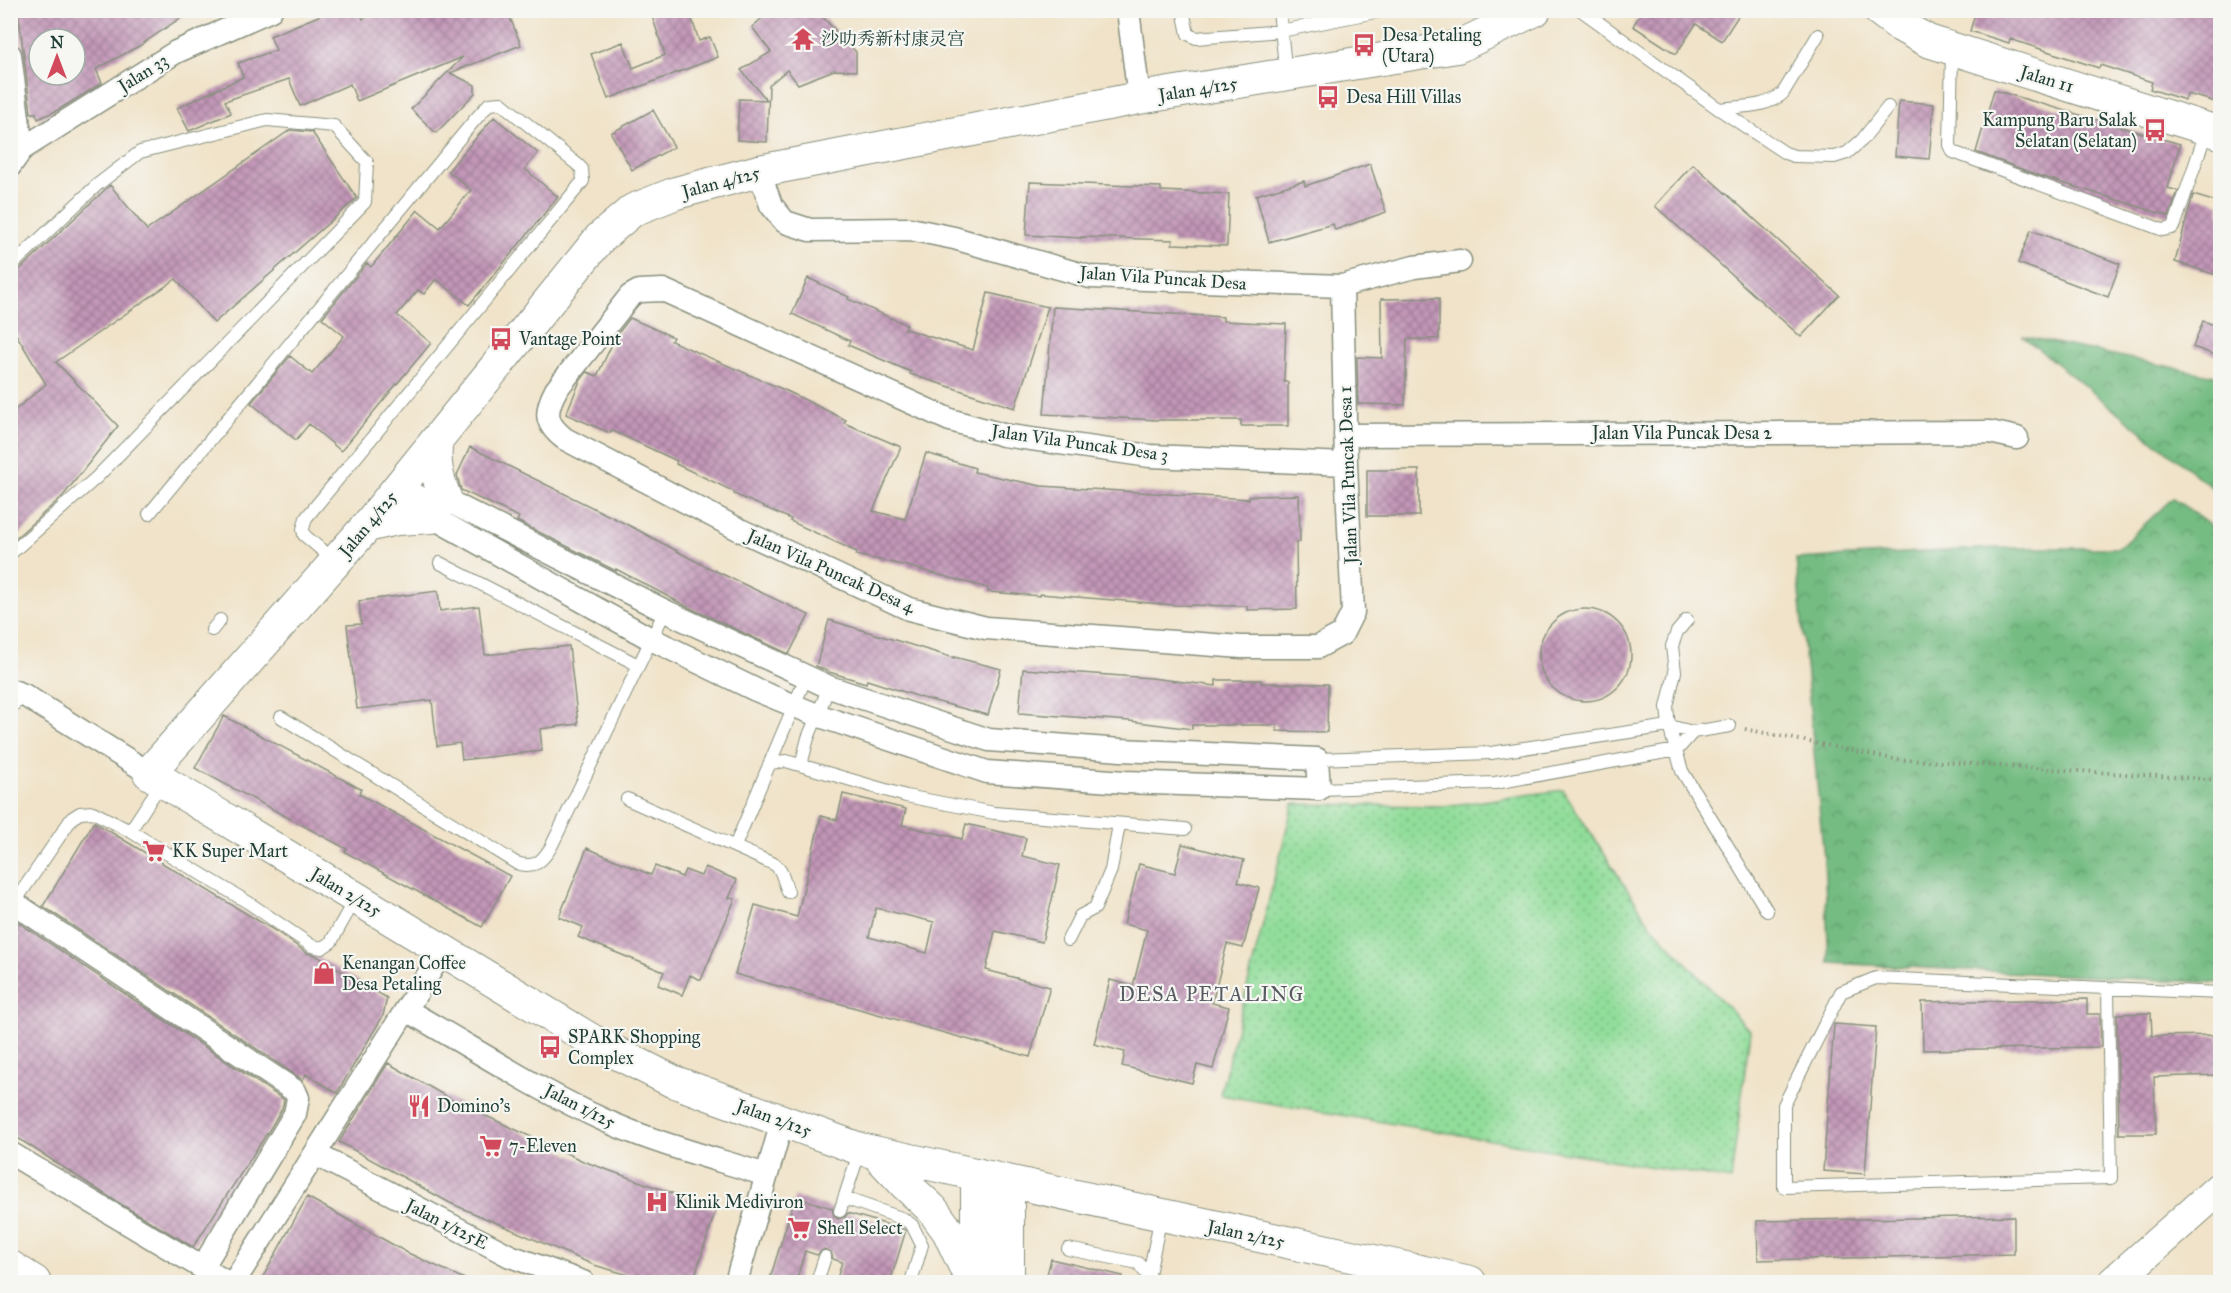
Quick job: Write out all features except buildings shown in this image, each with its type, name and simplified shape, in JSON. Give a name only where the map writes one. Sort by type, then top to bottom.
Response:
[{"type":"highway","points":[[10,1267],[34,1282]]},
{"type":"street","name":"Jalan 33","points":[[14,155],[176,52],[271,10]]},
{"type":"street","points":[[1128,10],[1139,98]]},
{"type":"street","name":"Jalan 4/125","points":[[156,777],[367,526],[426,501],[437,440],[600,238],[633,210],[676,193],[759,171],[1139,98],[1457,47],[1535,10]]},
{"type":"street","name":"Jalan 11","points":[[1879,10],[1899,25],[1928,41],[2214,131]]},
{"type":"street","name":"Jalan 33","points":[[10,56],[14,155]]},
{"type":"street","name":"Jalan Vila Puncak Desa","points":[[759,171],[771,205],[785,222],[810,230],[910,229],[954,238],[1090,277],[1342,286],[1414,267],[1460,261]]},
{"type":"street","name":"Jalan Vila Puncak Desa 1","points":[[1318,647],[1342,634],[1353,612],[1345,435],[1342,286]]},
{"type":"street","name":"Jalan Vila Puncak Desa 4","points":[[663,290],[639,291],[630,296],[556,390],[549,402],[549,423],[565,439],[708,513],[909,609],[986,628],[1242,646],[1318,647]]},
{"type":"street","name":"Jalan Vila Puncak Desa 3","points":[[663,290],[950,420],[1003,435],[1150,456],[1346,464]]},
{"type":"street","name":"Jalan Vila Puncak Desa 2","points":[[1345,435],[1990,432],[2017,438]]},
{"type":"street","points":[[367,526],[397,519],[426,501],[436,472],[434,456],[437,440]]},
{"type":"street","points":[[426,501],[829,687],[989,740],[1121,750],[1317,759],[1319,789],[1125,782],[987,772],[817,715],[651,639],[426,501]]},
{"type":"street","points":[[15,698],[156,777]]},
{"type":"street","name":"Jalan 2/125","points":[[156,777],[593,1041],[672,1081],[782,1122],[868,1150],[1161,1216],[1385,1274],[1470,1282]]},
{"type":"street","points":[[12,905],[295,1091],[298,1098],[295,1114],[202,1268]]},
{"type":"street","points":[[234,1282],[443,951]]},
{"type":"street","name":"Jalan 1/125","points":[[406,1010],[573,1105],[607,1121],[630,1131],[766,1175]]},
{"type":"street","points":[[736,1282],[782,1122]]},
{"type":"street","points":[[868,1150],[932,1209],[948,1231],[972,1282]]},
{"type":"street","points":[[10,1153],[226,1282]]},
{"type":"street","name":"Jalan 1/125E","points":[[315,1154],[510,1256],[583,1282]]},
{"type":"street","points":[[977,1174],[977,1282]]},
{"type":"street","points":[[1008,1182],[1008,1282]]},
{"type":"street","points":[[2114,1282],[2220,1188]]},
{"type":"lane","points":[[1183,10],[1188,34],[1196,38],[1281,31],[1385,10]]},
{"type":"lane","points":[[1279,10],[1286,75]]},
{"type":"lane","points":[[1581,10],[1719,109],[1785,153],[1794,156],[1834,157],[1847,153],[1862,140],[1888,107]]},
{"type":"lane","points":[[1719,109],[1776,100],[1783,93],[1818,35]]},
{"type":"lane","points":[[1952,49],[1950,145],[1953,152],[2163,230],[2168,230],[2175,224],[2214,131]]},
{"type":"lane","points":[[149,514],[473,122],[489,104],[501,103],[578,165],[582,169],[583,181],[306,518],[304,535],[336,562]]},
{"type":"lane","points":[[10,267],[97,185],[140,152],[267,120],[334,126],[367,162],[365,202],[97,477],[10,554]]},
{"type":"lane","points":[[440,563],[638,665]]},
{"type":"lane","points":[[282,717],[516,863],[532,866],[539,862],[551,847],[665,611]]},
{"type":"lane","points":[[1688,620],[1677,632],[1672,645],[1675,672],[1667,707],[1669,726],[1682,771],[1767,911]]},
{"type":"lane","points":[[735,846],[792,705],[806,677]]},
{"type":"lane","points":[[801,765],[817,715],[829,687]]},
{"type":"lane","points":[[1317,759],[1491,753],[1669,726],[1693,732],[1730,726]]},
{"type":"lane","points":[[1319,789],[1495,783],[1677,750],[1693,732]]},
{"type":"lane","points":[[770,763],[783,761],[801,765],[906,796],[994,813],[1185,829]]},
{"type":"lane","points":[[130,831],[156,777]]},
{"type":"lane","points":[[627,799],[776,865],[788,892]]},
{"type":"lane","points":[[12,905],[72,818],[80,813],[93,812],[130,831],[249,903],[312,946],[322,948],[331,942],[356,898]]},
{"type":"lane","points":[[1068,940],[1080,916],[1095,908],[1111,870],[1119,824]]},
{"type":"lane","points":[[2108,988],[2111,1178],[1784,1187],[1784,1105],[1841,992],[1876,978],[2108,988],[2220,993]]},
{"type":"lane","points":[[868,1150],[842,1205],[904,1219],[912,1225],[922,1245],[911,1282]]},
{"type":"lane","points":[[1148,1279],[1161,1216]]},
{"type":"lane","points":[[1068,1249],[1138,1263],[1148,1279]]},
{"type":"lane","points":[[817,1282],[825,1257]]},
{"type":"path","points":[[1730,726],[1894,759],[2220,780]]},
{"type":"green space","points":[[2022,336],[2220,377],[2220,494]]},
{"type":"green space","points":[[2173,498],[2220,532],[2220,983],[1829,963],[1824,859],[1796,559],[1996,548],[2119,548]]},
{"type":"green space","points":[[1563,790],[1649,923],[1750,1031],[1731,1180],[1220,1095],[1293,804],[1445,806]]},
{"type":"place","name":"沙叻秀新村康灵宫","points":[[803,39]]},
{"type":"place","name":"Desa Petaling (Utara)","points":[[1364,45]]},
{"type":"place","name":"Desa Hill Villas","points":[[1328,97]]},
{"type":"place","name":"Kampung Baru Salak Selatan (Selatan)","points":[[2155,130]]},
{"type":"place","name":"Vantage Point","points":[[501,339]]},
{"type":"place","name":"KK Super Mart","points":[[154,851]]},
{"type":"place","name":"Kenangan Coffee Desa Petaling","points":[[324,973]]},
{"type":"place","name":"SPARK Shopping Complex","points":[[550,1047]]},
{"type":"place","name":"Domino's","points":[[419,1106]]},
{"type":"place","name":"7-Eleven","points":[[491,1146]]},
{"type":"place","name":"Klinik Mediviron","points":[[657,1202]]},
{"type":"place","name":"Shell Select","points":[[799,1228]]},
{"type":"district","name":"DESA PETALING","points":[[1212,994]]}]
